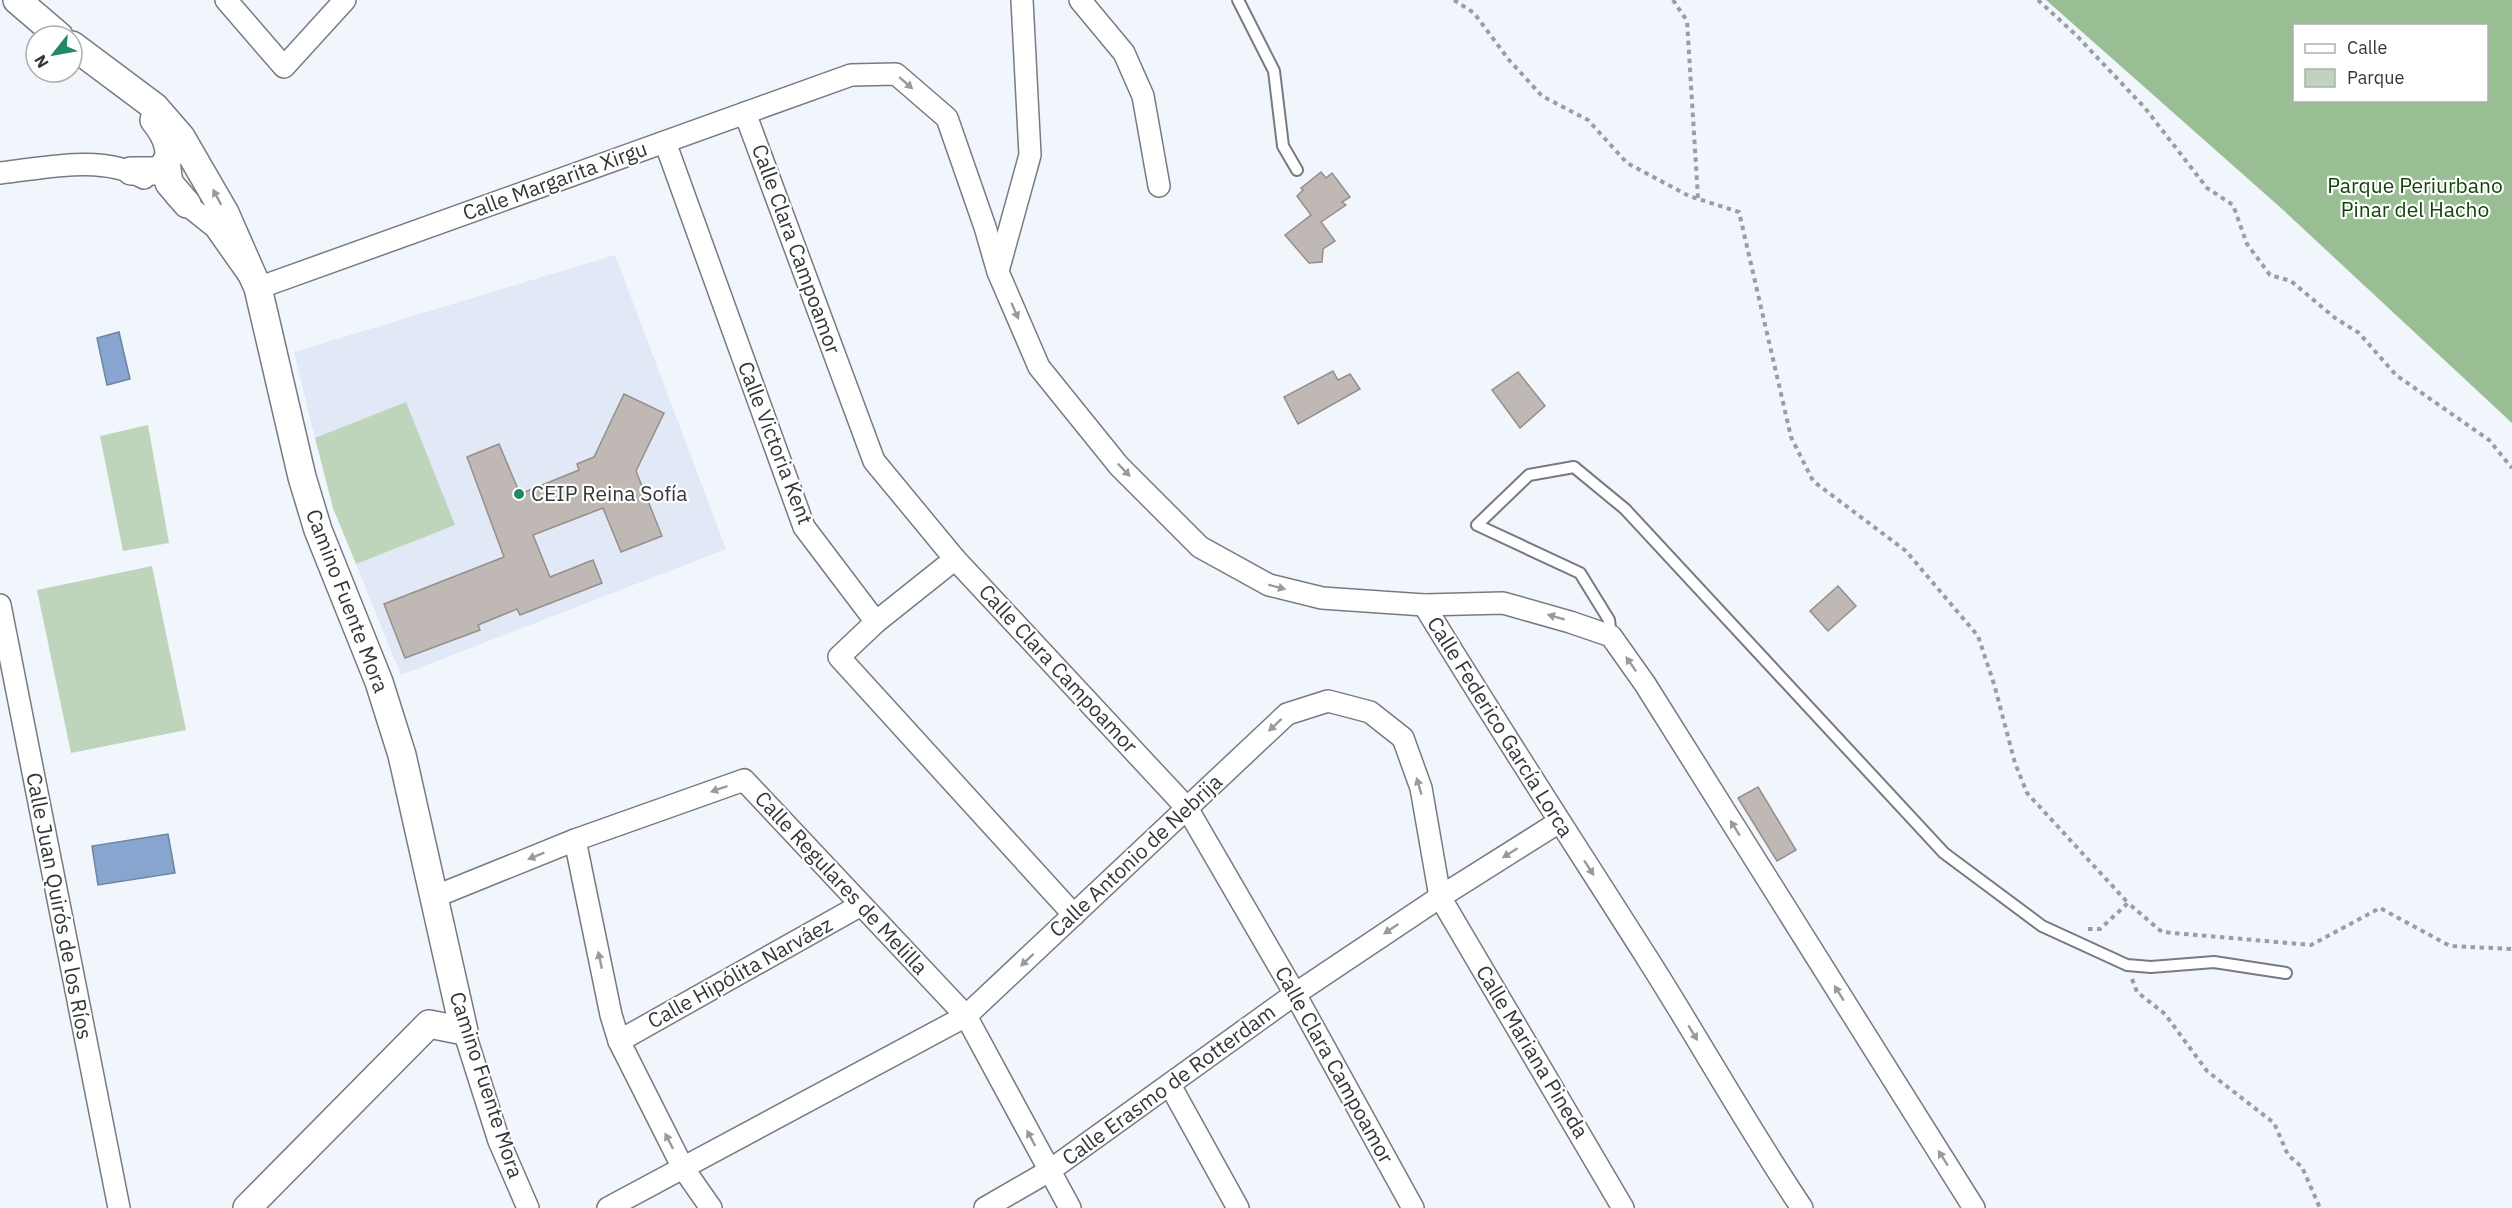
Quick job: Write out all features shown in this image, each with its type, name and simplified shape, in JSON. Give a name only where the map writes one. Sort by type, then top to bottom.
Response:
[{"type":"street","points":[[17,0],[45,24]]},
{"type":"street","points":[[226,0],[284,67],[345,0]]},
{"type":"street","points":[[998,272],[1030,156],[1022,0]]},
{"type":"street","points":[[1080,0],[1124,53],[1143,96],[1159,186]]},
{"type":"street","points":[[84,54],[155,107],[181,136],[225,213],[258,288]]},
{"type":"street","name":"Calle Federico García Lorca","points":[[851,75],[896,74],[946,118],[985,227],[998,272],[1039,367],[1119,466],[1200,547],[1269,585],[1322,598],[1424,605],[1650,963],[1762,1148],[1802,1208]]},
{"type":"street","name":"Calle Margarita Xirgu","points":[[258,288],[851,75]]},
{"type":"street","points":[[125,84],[165,136],[170,149],[166,162],[169,183],[187,204]]},
{"type":"street","name":"Calle Clara Campoamor","points":[[745,113],[874,461],[955,559],[1187,808],[1295,994],[1413,1208]]},
{"type":"street","name":"Calle Victoria Kent","points":[[664,142],[804,527],[876,622]]},
{"type":"street","points":[[131,171],[157,171],[166,162]]},
{"type":"street","name":"Camino Fuente Mora","points":[[0,172],[80,164],[131,171],[187,204],[215,227],[258,288],[302,477],[318,530],[378,682],[402,755],[464,1031],[499,1141],[528,1208]]},
{"type":"street","points":[[955,559],[876,622],[839,657],[1074,915]]},
{"type":"street","points":[[1424,605],[1503,603],[1611,636],[1645,684],[1974,1208]]},
{"type":"street","name":"Calle Juan Quirós de los Ríos","points":[[0,604],[4,652],[119,1208]]},
{"type":"street","name":"Calle Antonio de Nebrija","points":[[608,1208],[966,1016],[1287,714],[1328,701],[1370,712],[1403,738],[1420,788],[1440,897]]},
{"type":"street","name":"Calle Regulares de Melilla","points":[[434,897],[575,840],[744,780],[966,1016],[1070,1208]]},
{"type":"street","points":[[1440,897],[1559,822]]},
{"type":"street","points":[[575,840],[611,1015],[619,1041],[683,1168],[711,1208]]},
{"type":"street","name":"Calle Erasmo de Rotterdam","points":[[985,1208],[1049,1171],[1295,994],[1440,897]]},
{"type":"street","name":"Calle Mariana Pineda","points":[[1440,897],[1623,1208]]},
{"type":"street","name":"Calle Hipólita Narváez","points":[[619,1041],[861,905]]},
{"type":"street","points":[[247,1208],[429,1024],[464,1031]]},
{"type":"street","points":[[1170,1085],[1238,1208]]},
{"type":"lane","points":[[1238,0],[1274,71],[1283,147],[1297,170]]},
{"type":"lane","points":[[1611,636],[1609,620],[1580,573],[1477,525],[1529,475],[1574,467],[1625,508],[1944,853],[2042,926],[2127,965],[2151,967],[2214,962],[2286,973]]},
{"type":"path","points":[[1454,0],[1474,13],[1509,60],[1542,96],[1588,120],[1627,163],[1698,198],[1739,212],[1791,437],[1814,481],[1906,550],[1978,636],[1994,684],[2015,763],[2027,793],[2084,858],[2128,903],[2162,932],[2312,945],[2380,908],[2450,946],[2512,949]]},
{"type":"path","points":[[1673,0],[1687,21],[1698,198]]},
{"type":"path","points":[[2038,0],[2076,35],[2145,108],[2207,188],[2234,205],[2247,244],[2270,275],[2291,281],[2334,318],[2359,333],[2396,375],[2489,440],[2512,468]]},
{"type":"path","points":[[2042,926],[2100,929],[2128,903]]},
{"type":"path","points":[[2127,965],[2137,992],[2164,1014],[2207,1071],[2274,1123],[2288,1155],[2302,1167],[2320,1208]]},
{"type":"shaded area","name":"CEIP Reina Sofía","points":[[615,255],[726,549],[401,675],[356,564],[315,438],[294,352]]},
{"type":"green space","name":"Parque Periurbano Pinar del Hacho","points":[[2046,0],[2512,0],[2512,423],[2281,208]]},
{"type":"green space","points":[[406,402],[455,525],[356,564],[333,508],[315,438]]},
{"type":"green space","points":[[148,425],[169,543],[123,551],[100,436]]},
{"type":"green space","points":[[152,566],[186,730],[71,753],[37,590]]},
{"type":"water","points":[[119,332],[130,379],[107,385],[97,338]]},
{"type":"water","points":[[168,834],[175,873],[98,885],[92,846]]},
{"type":"building","points":[[1321,172],[1326,178],[1332,173],[1350,197],[1342,202],[1346,205],[1321,222],[1335,241],[1323,249],[1322,262],[1309,263],[1285,235],[1311,215],[1297,196],[1303,190],[1301,188]]},
{"type":"building","points":[[1333,371],[1338,380],[1350,374],[1360,389],[1298,424],[1284,397]]},
{"type":"building","points":[[1518,372],[1545,406],[1520,428],[1492,390]]},
{"type":"building","points":[[624,394],[664,413],[636,471],[662,536],[621,552],[603,508],[533,535],[550,577],[593,560],[602,583],[520,615],[517,609],[478,625],[480,630],[405,658],[384,604],[504,557],[467,457],[499,444],[520,494],[579,470],[577,464],[594,457]]},
{"type":"building","points":[[1838,586],[1856,606],[1828,631],[1810,611]]},
{"type":"building","points":[[1758,787],[1796,850],[1777,861],[1738,798]]},
{"type":"place","name":"CEIP Reina Sofía","points":[[519,494]]}]
